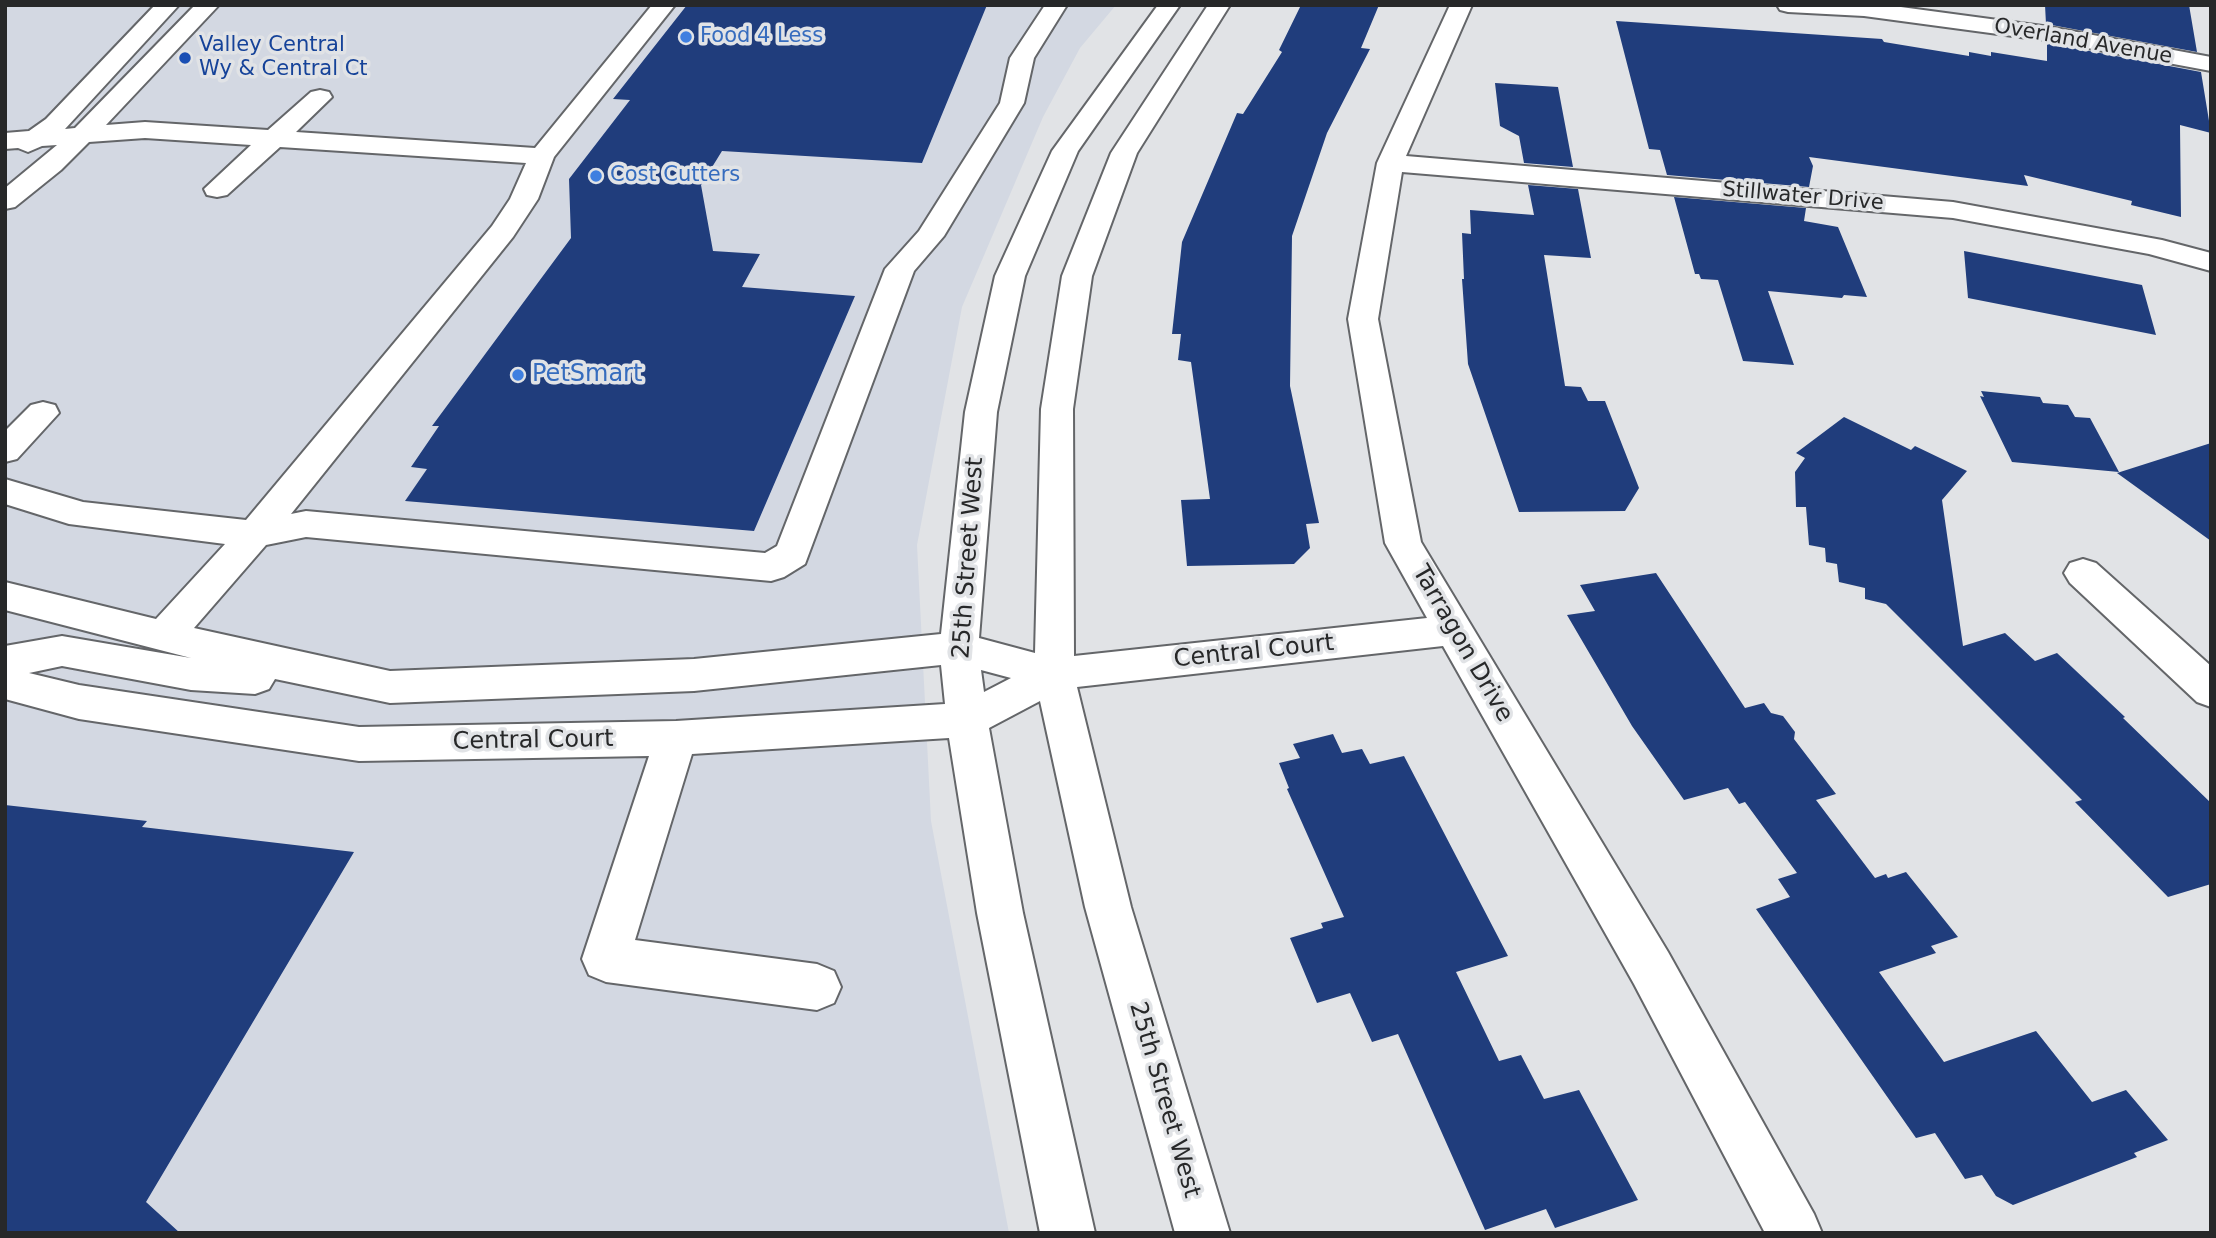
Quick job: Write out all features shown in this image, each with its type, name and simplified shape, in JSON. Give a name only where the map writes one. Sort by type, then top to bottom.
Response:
[{"type":"street","points":[[5,161],[55,124],[168,5]]},
{"type":"street","points":[[5,201],[52,164],[208,5]]},
{"type":"street","points":[[163,637],[255,534],[503,231],[524,199],[542,156],[664,5]]},
{"type":"street","points":[[5,491],[82,515],[255,534],[306,524],[771,567],[792,554],[900,269],[930,236],[1012,103],[1022,58],[1056,5]]},
{"type":"street","name":"25th Street West","points":[[1068,1233],[1000,913],[967,720],[959,648],[981,412],[1010,276],[1065,151],[1169,5]]},
{"type":"street","name":"25th Street West","points":[[1203,1233],[1108,907],[1054,674],[1057,409],[1077,276],[1124,153],[1219,5]]},
{"type":"street","name":"Tarragon Drive","points":[[1461,5],[1390,163],[1363,319],[1404,542],[1651,968],[1794,1233]]},
{"type":"street","name":"Overland Avenue","points":[[1788,5],[1864,9],[2050,34],[2211,65]]},
{"type":"street","points":[[217,188],[320,97]]},
{"type":"street","points":[[5,141],[145,130],[542,156]]},
{"type":"street","name":"Stillwater Drive","points":[[1390,163],[1952,210],[2152,246],[2211,262]]},
{"type":"street","points":[[5,451],[44,413]]},
{"type":"street","points":[[2083,573],[2211,691]]},
{"type":"street","name":"Central Court","points":[[5,596],[163,637],[390,687],[694,675],[959,648],[1054,674],[1454,630]]},
{"type":"street","points":[[5,662],[62,651],[191,674],[390,687]]},
{"type":"street","name":"Central Court","points":[[5,683],[79,702],[359,744],[676,738],[967,720],[1054,674]]},
{"type":"street","points":[[676,738],[606,958],[817,987]]},
{"type":"shaded area","points":[[5,5],[1116,5],[1080,48],[1043,117],[962,307],[917,545],[931,821],[1009,1233],[5,1233]]},
{"type":"building","points":[[687,5],[987,5],[922,163],[722,151],[701,185],[713,251],[760,254],[742,287],[855,296],[754,531],[405,501],[427,469],[411,467],[439,426],[432,426],[571,238],[569,179],[630,100],[613,99]]},
{"type":"building","points":[[1301,5],[1379,5],[1361,48],[1370,49],[1327,133],[1292,236],[1290,386],[1319,523],[1306,524],[1310,548],[1294,564],[1187,566],[1181,500],[1210,499],[1191,362],[1178,360],[1181,334],[1172,334],[1182,242],[1237,113],[1243,114],[1282,52],[1279,50]]},
{"type":"building","points":[[2045,5],[2189,5],[2197,52],[2046,24]]},
{"type":"building","points":[[1616,21],[1882,39],[1884,42],[1969,56],[1969,52],[1991,56],[1991,52],[2047,61],[2047,43],[2201,72],[2211,133],[2180,125],[2181,217],[2131,205],[2132,201],[2024,175],[2028,186],[1809,157],[1813,166],[1809,187],[1667,175],[1660,150],[1649,149]]},
{"type":"building","points":[[1495,83],[1558,87],[1573,167],[1524,163],[1519,136],[1500,126]]},
{"type":"building","points":[[1528,185],[1578,189],[1591,258],[1544,255],[1565,386],[1581,387],[1588,401],[1605,401],[1639,488],[1625,511],[1519,512],[1468,364],[1462,279],[1462,233],[1471,234],[1470,210],[1534,215]]},
{"type":"building","points":[[1674,197],[1806,208],[1804,221],[1838,227],[1867,297],[1844,295],[1842,298],[1768,291],[1794,365],[1743,361],[1718,280],[1701,279],[1699,274],[1695,274]]},
{"type":"building","points":[[1964,251],[2142,285],[2156,335],[1968,298]]},
{"type":"building","points":[[1981,391],[2040,397],[2043,403],[2068,405],[2075,417],[2090,418],[2119,472],[2012,462],[1980,396],[1984,397]]},
{"type":"building","points":[[1844,417],[1911,450],[1915,446],[1967,471],[1942,500],[1963,646],[2005,633],[2035,661],[2057,653],[2125,717],[2123,718],[2211,803],[2211,884],[2168,897],[2075,802],[2082,800],[1886,604],[1865,599],[1865,588],[1839,582],[1837,564],[1826,562],[1825,548],[1809,545],[1806,507],[1796,507],[1795,472],[1805,458],[1796,453]]},
{"type":"building","points":[[2211,443],[2211,541],[2117,473]]},
{"type":"building","points":[[1656,573],[1745,708],[1764,703],[1771,713],[1783,716],[1795,732],[1794,739],[1836,794],[1816,800],[1875,878],[1886,874],[1888,878],[1906,872],[1958,937],[1931,946],[1936,953],[1879,972],[1944,1062],[2036,1031],[2092,1102],[2126,1090],[2168,1140],[2134,1153],[2137,1157],[2013,1205],[1996,1196],[1982,1175],[1965,1179],[1935,1133],[1916,1138],[1756,909],[1790,897],[1778,879],[1797,873],[1745,802],[1739,804],[1728,788],[1684,800],[1632,726],[1567,615],[1595,611],[1580,585]]},
{"type":"building","points":[[1333,734],[1342,753],[1362,749],[1370,764],[1404,756],[1508,956],[1456,972],[1499,1061],[1521,1055],[1544,1099],[1579,1090],[1638,1200],[1555,1228],[1546,1209],[1485,1230],[1398,1034],[1372,1042],[1350,993],[1317,1003],[1290,938],[1323,928],[1321,923],[1344,917],[1287,789],[1289,788],[1279,763],[1300,758],[1293,744]]},
{"type":"building","points":[[5,805],[147,821],[142,827],[354,852],[146,1202],[180,1233],[5,1233]]},
{"type":"place","name":"Food 4 Less","points":[[686,37]]},
{"type":"place","name":"Valley Central Wy & Central Ct","points":[[185,58]]},
{"type":"place","name":"Cost Cutters","points":[[596,176]]},
{"type":"place","name":"PetSmart","points":[[518,375]]}]
